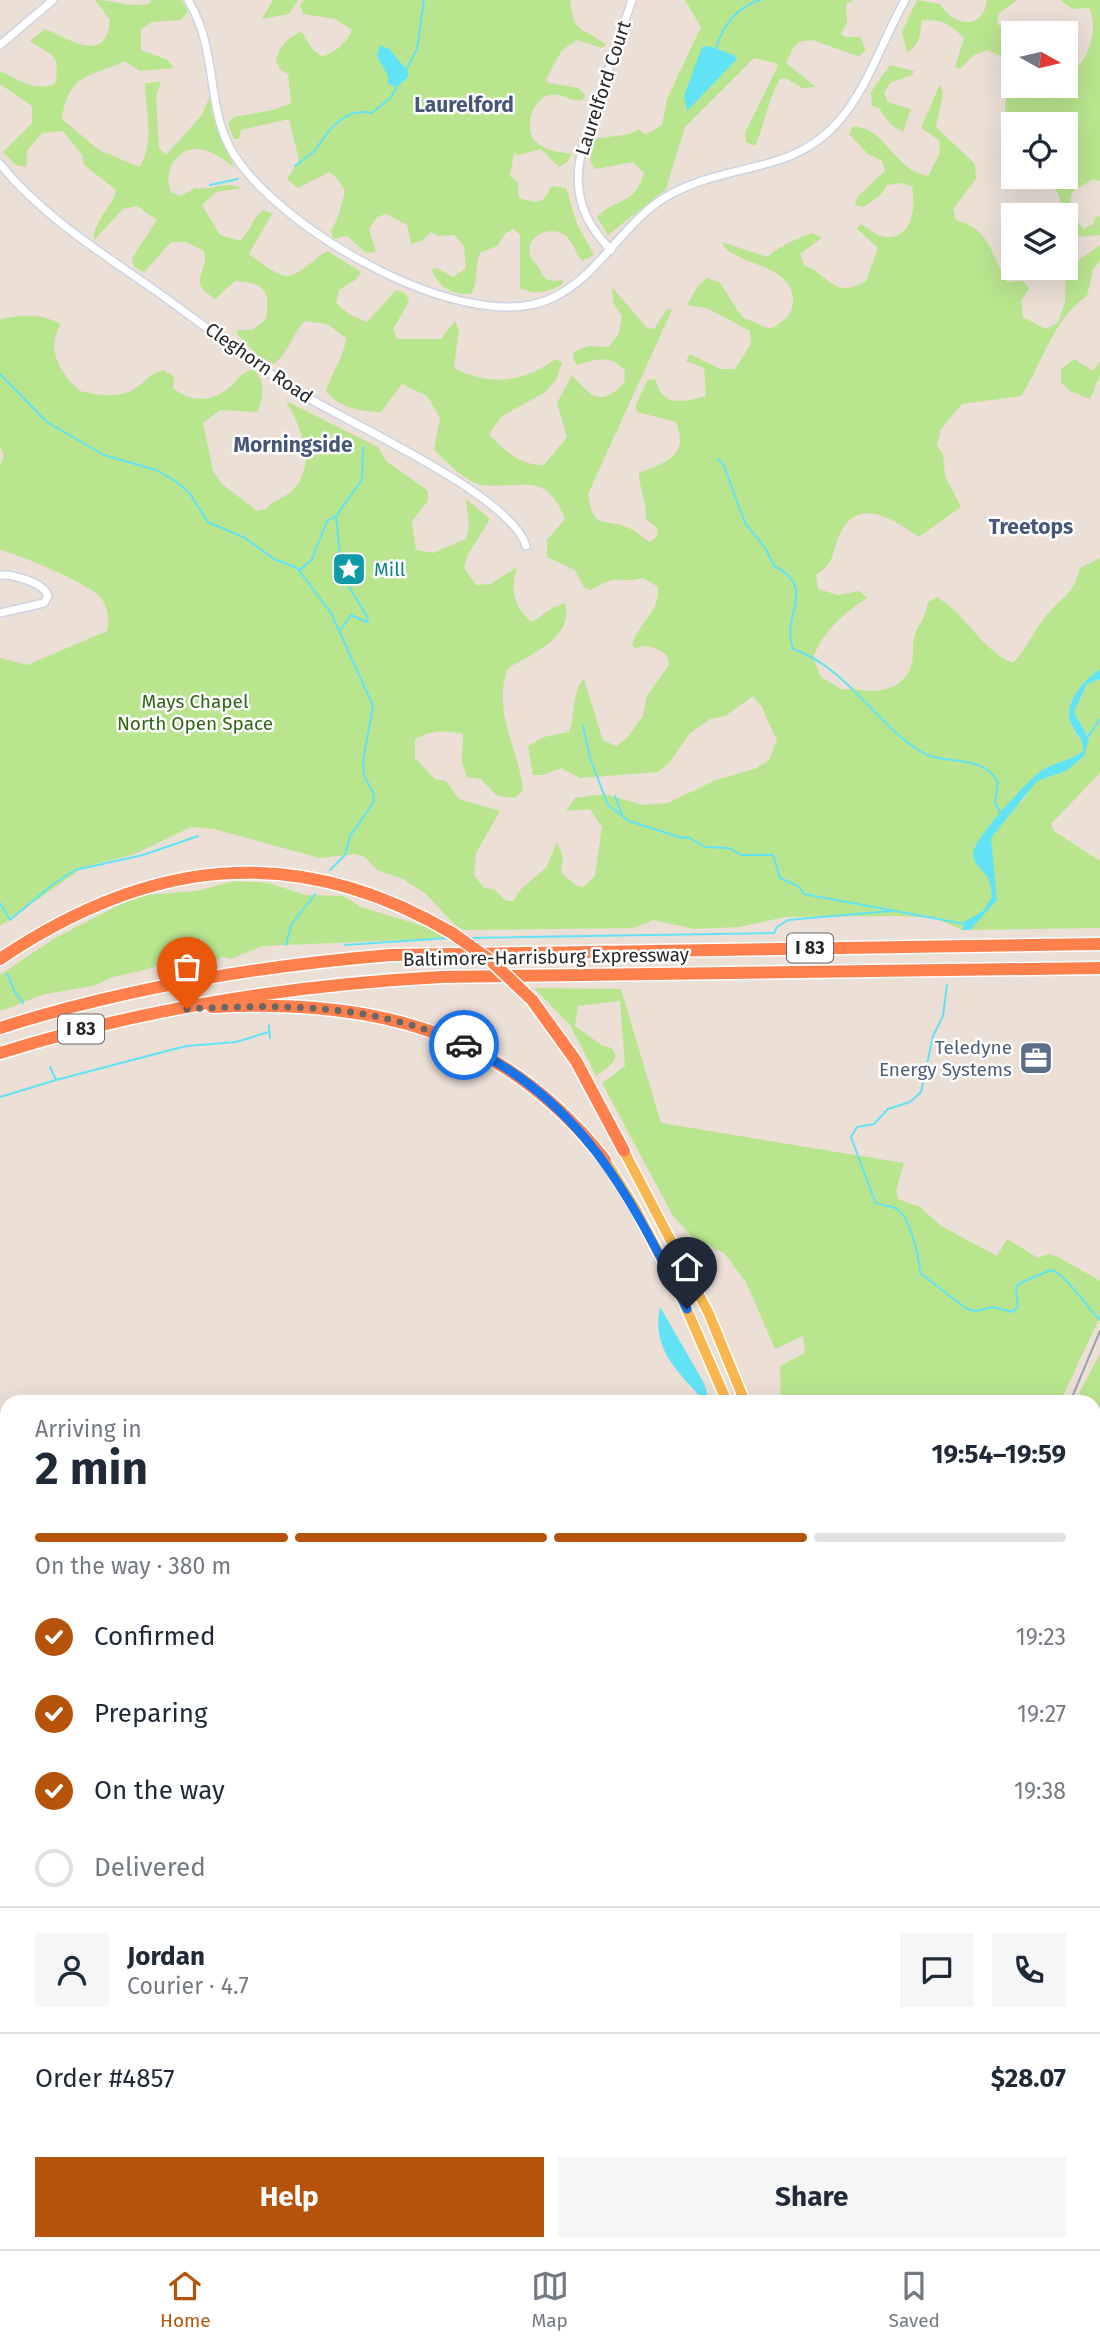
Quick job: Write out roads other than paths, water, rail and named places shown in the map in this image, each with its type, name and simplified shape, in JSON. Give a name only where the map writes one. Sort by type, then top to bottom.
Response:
[{"type":"highway","points":[[0,959],[56,922],[107,899],[169,880],[211,874],[281,874],[326,881],[385,899],[452,933],[497,966],[532,1000],[576,1060],[624,1151]]},
{"type":"highway","name":"Baltimore-Harrisburg Expressway","points":[[0,1028],[156,987],[273,967],[379,956],[1100,943]]},
{"type":"highway","name":"Baltimore-Harrisburg Expressway","points":[[0,1053],[162,1010],[299,988],[441,977],[1100,968]]},
{"type":"highway","points":[[162,1010],[319,1006],[382,1016],[426,1029],[473,1049],[515,1074],[555,1106],[605,1160]]},
{"type":"main road","points":[[624,1151],[709,1314],[743,1395]]},
{"type":"main road","points":[[605,1160],[635,1208],[685,1304],[724,1395]]},
{"type":"street","points":[[0,45],[53,0]]},
{"type":"street","points":[[188,0],[209,50],[222,128],[240,164],[264,189],[349,256],[460,301],[500,308],[531,305],[561,294],[585,277],[661,200],[694,182],[797,155],[832,131],[859,94],[905,0]]},
{"type":"street","name":"Laurelford Court","points":[[611,250],[597,236],[584,214],[577,175],[582,150],[632,0]]},
{"type":"street","name":"Cleghorn Road","points":[[0,164],[39,207],[292,388],[418,456],[461,484],[515,527],[526,546]]},
{"type":"street","points":[[0,575],[12,575],[43,588],[48,596],[44,603],[0,613]]},
{"type":"water","points":[[380,45],[389,49],[408,71],[408,77],[397,87],[388,84],[388,76],[377,56]]},
{"type":"water","points":[[709,46],[734,55],[737,59],[687,111],[684,96],[702,47]]},
{"type":"water","points":[[1100,669],[1100,679],[1087,684],[1074,712],[1089,739],[1084,756],[1066,771],[1037,781],[991,838],[997,900],[970,930],[962,930],[964,922],[983,911],[992,897],[988,879],[973,858],[975,847],[1003,809],[1037,774],[1083,751],[1069,718],[1069,709],[1081,686]]},
{"type":"water","points":[[660,1307],[704,1383],[708,1395],[699,1395],[669,1360],[663,1348],[658,1322]]},
{"type":"waterway","points":[[407,68],[417,49],[424,0]]},
{"type":"waterway","points":[[716,48],[732,18],[744,7],[760,0]]},
{"type":"waterway","points":[[295,166],[315,150],[339,121],[354,113],[372,113],[390,98],[397,87]]},
{"type":"waterway","points":[[210,185],[238,179]]},
{"type":"waterway","points":[[0,374],[47,422],[104,455],[156,470],[177,482],[190,494],[208,522],[245,538],[274,559],[297,568],[331,613],[373,706],[363,761],[364,776],[373,792],[374,802],[350,836],[345,855],[330,870]]},
{"type":"waterway","points":[[300,570],[312,559],[327,521],[336,516],[362,480],[363,447]]},
{"type":"waterway","points":[[718,459],[724,466],[745,523],[766,549],[774,566],[794,584],[796,603],[790,636],[793,649],[829,668],[888,725],[920,751],[930,756],[972,763],[991,773],[998,782],[995,803],[1000,812]]},
{"type":"waterway","points":[[336,516],[342,575],[368,618],[367,622],[351,615],[341,629]]},
{"type":"waterway","points":[[1087,738],[1100,719]]},
{"type":"waterway","points":[[583,725],[590,758],[608,805],[629,821],[682,838],[688,837],[705,847],[729,848],[741,855],[773,855],[780,878],[798,886],[804,894],[965,924]]},
{"type":"waterway","points":[[615,796],[622,815]]},
{"type":"waterway","points":[[0,903],[10,920],[52,885],[75,870],[143,855],[198,836]]},
{"type":"waterway","points":[[286,945],[291,925],[315,894]]},
{"type":"waterway","points":[[468,938],[774,933],[777,927],[788,920],[890,911]]},
{"type":"waterway","points":[[345,945],[448,938]]},
{"type":"waterway","points":[[7,974],[23,1003]]},
{"type":"waterway","points":[[947,985],[943,1016],[933,1036],[921,1092],[910,1102],[888,1109],[874,1124],[857,1127],[851,1137],[875,1202],[897,1209],[902,1214],[913,1239],[920,1273],[967,1309],[976,1311],[993,1307],[1013,1312],[1018,1307],[1016,1287],[1051,1270],[1069,1284],[1100,1320]]},
{"type":"waterway","points":[[269,1025],[270,1038]]},
{"type":"waterway","points":[[50,1067],[56,1080],[186,1046],[236,1042],[269,1032]]},
{"type":"waterway","points":[[0,1097],[56,1080]]},
{"type":"tram line","points":[[1073,1395],[1100,1331]]},
{"type":"place","name":"Mill","points":[[349,569]]},
{"type":"place","name":"Teledyne Energy Systems","points":[[1036,1058]]},
{"type":"district","name":"Laurelford","points":[[464,105]]},
{"type":"district","name":"Morningside","points":[[293,445]]},
{"type":"district","name":"Treetops","points":[[1031,527]]},
{"type":"park label","name":"Mays Chapel North Open Space","points":[[195,712]]}]
